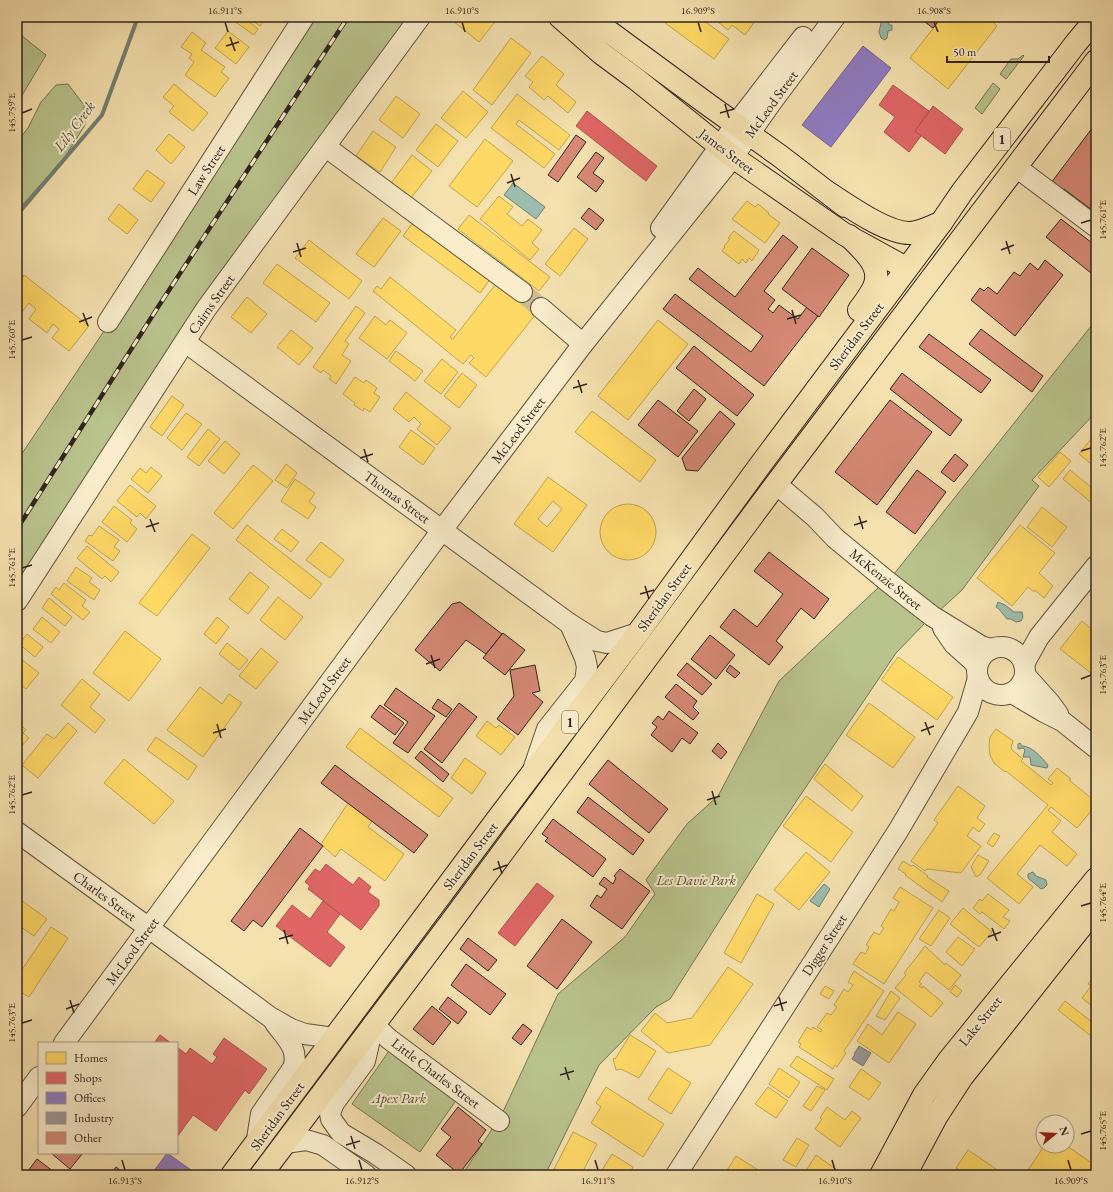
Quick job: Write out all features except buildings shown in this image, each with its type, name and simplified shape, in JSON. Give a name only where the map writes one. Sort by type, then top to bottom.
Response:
[{"type":"main road","name":"James Street","points":[[560,17],[601,53],[636,79],[726,152],[849,236],[909,265]]},
{"type":"main road","name":"James Street","points":[[589,17],[830,194],[909,265]]},
{"type":"main road","name":"Sheridan Street","points":[[232,1175],[256,1145],[334,1038],[638,633],[756,471],[941,223],[962,192],[1096,19]]},
{"type":"main road","name":"Sheridan Street","points":[[261,1175],[463,906],[772,489],[1096,61]]},
{"type":"main road","points":[[830,194],[859,214],[903,232],[915,232],[941,223]]},
{"type":"main road","points":[[772,489],[756,471],[762,447],[772,428],[869,296],[874,287],[876,278],[874,265],[870,258],[849,236]]},
{"type":"main road","points":[[909,265],[930,280]]},
{"type":"main road","name":"Lake Street","points":[[881,1175],[924,1095],[945,1066],[1096,879]]},
{"type":"main road","name":"Lake Street","points":[[906,1175],[936,1117],[962,1077],[1096,908]]},
{"type":"street","name":"Law Street","points":[[108,322],[304,17]]},
{"type":"street","name":"Cairns Street","points":[[17,601],[220,289],[326,147],[420,17]]},
{"type":"street","name":"McLeod Street","points":[[65,1042],[442,530],[585,342],[743,129],[819,17]]},
{"type":"street","name":"McLeod Street","points":[[743,129],[771,102],[835,17]]},
{"type":"street","points":[[326,147],[522,292]]},
{"type":"street","points":[[1016,168],[1096,227]]},
{"type":"street","points":[[541,308],[585,342]]},
{"type":"street","name":"Thomas Street","points":[[185,342],[570,624],[597,641],[607,642],[638,633]]},
{"type":"street","name":"McKenzie Street","points":[[772,489],[815,517],[835,538],[887,581],[938,620],[981,646],[1000,649]]},
{"type":"street","points":[[1005,695],[1019,688],[1023,682],[1025,669],[1039,637],[1096,566]]},
{"type":"street","name":"McKenzie Street","points":[[938,620],[954,644],[972,661],[977,673]]},
{"type":"street","points":[[531,775],[547,729],[585,681],[587,667],[570,624]]},
{"type":"street","points":[[1039,637],[1022,646],[1000,649],[984,654],[980,660],[977,673],[985,690],[1005,695],[1062,721],[1096,748]]},
{"type":"street","points":[[1000,649],[1016,652],[1021,658],[1025,669],[1062,721]]},
{"type":"street","name":"Digger Street","points":[[676,1175],[898,831],[968,712],[977,673]]},
{"type":"street","name":"Digger Street","points":[[968,712],[985,699],[1005,695]]},
{"type":"street","name":"Charles Street","points":[[17,832],[270,1017],[290,1029],[316,1036],[334,1038]]},
{"type":"street","name":"Charles Street","points":[[256,1145],[261,1114],[295,1063],[293,1046],[270,1017]]},
{"type":"street","points":[[373,1024],[365,1061],[334,1103],[330,1112],[331,1119],[341,1133],[376,1154],[406,1175]]},
{"type":"street","name":"Little Charles Street","points":[[373,1024],[389,1039],[499,1121]]},
{"type":"street","points":[[17,1107],[38,1078]]},
{"type":"street","points":[[285,1143],[306,1140],[323,1145],[366,1175]]},
{"type":"street","points":[[344,1160],[356,1142]]},
{"type":"green space","points":[[310,17],[411,17],[17,584],[17,461]]},
{"type":"green space","points":[[17,32],[46,55],[17,104]]},
{"type":"green space","points":[[1023,55],[1024,56],[1006,79],[1000,74],[1011,59],[1018,59]]},
{"type":"green space","points":[[993,83],[1000,89],[982,114],[975,108]]},
{"type":"green space","points":[[68,84],[84,105],[85,125],[65,157],[17,211],[17,142],[28,128],[41,102],[56,85]]},
{"type":"green space","points":[[1096,320],[1096,412],[1032,480],[1039,486],[962,590],[939,611],[894,574]]},
{"type":"green space","name":"Les Davie Park","points":[[879,587],[925,623],[896,653],[773,836],[670,999],[656,1007],[599,1065],[545,1175],[462,1175],[502,1114],[558,994],[625,937],[655,894],[646,880],[687,824],[718,796],[779,681]]},
{"type":"green space","name":"Apex Park","points":[[389,1051],[457,1099],[420,1152],[352,1104]]},
{"type":"shaded area","points":[[888,17],[889,25],[892,25],[892,30],[888,31],[887,38],[885,40],[881,38],[879,32],[882,19]]},
{"type":"shaded area","points":[[513,183],[545,207],[536,219],[504,195]]},
{"type":"shaded area","points":[[998,602],[1014,612],[1022,612],[1023,617],[1021,621],[1016,622],[1011,619],[1007,619],[996,607]]},
{"type":"shaded area","points":[[1020,743],[1022,746],[1026,746],[1036,752],[1048,765],[1047,768],[1031,765],[1030,757],[1023,757],[1025,750],[1023,748],[1018,749],[1018,744]]},
{"type":"shaded area","points":[[1033,872],[1036,876],[1046,880],[1047,885],[1044,888],[1041,889],[1028,878],[1028,874]]},
{"type":"shaded area","points":[[824,884],[830,889],[819,907],[810,901]]},
{"type":"waterway","name":"Lily Creek","points":[[17,215],[102,115],[138,17]]},
{"type":"tunnel","points":[[522,292],[541,308]]},
{"type":"railway","points":[[17,529],[158,307],[348,17]]}]
